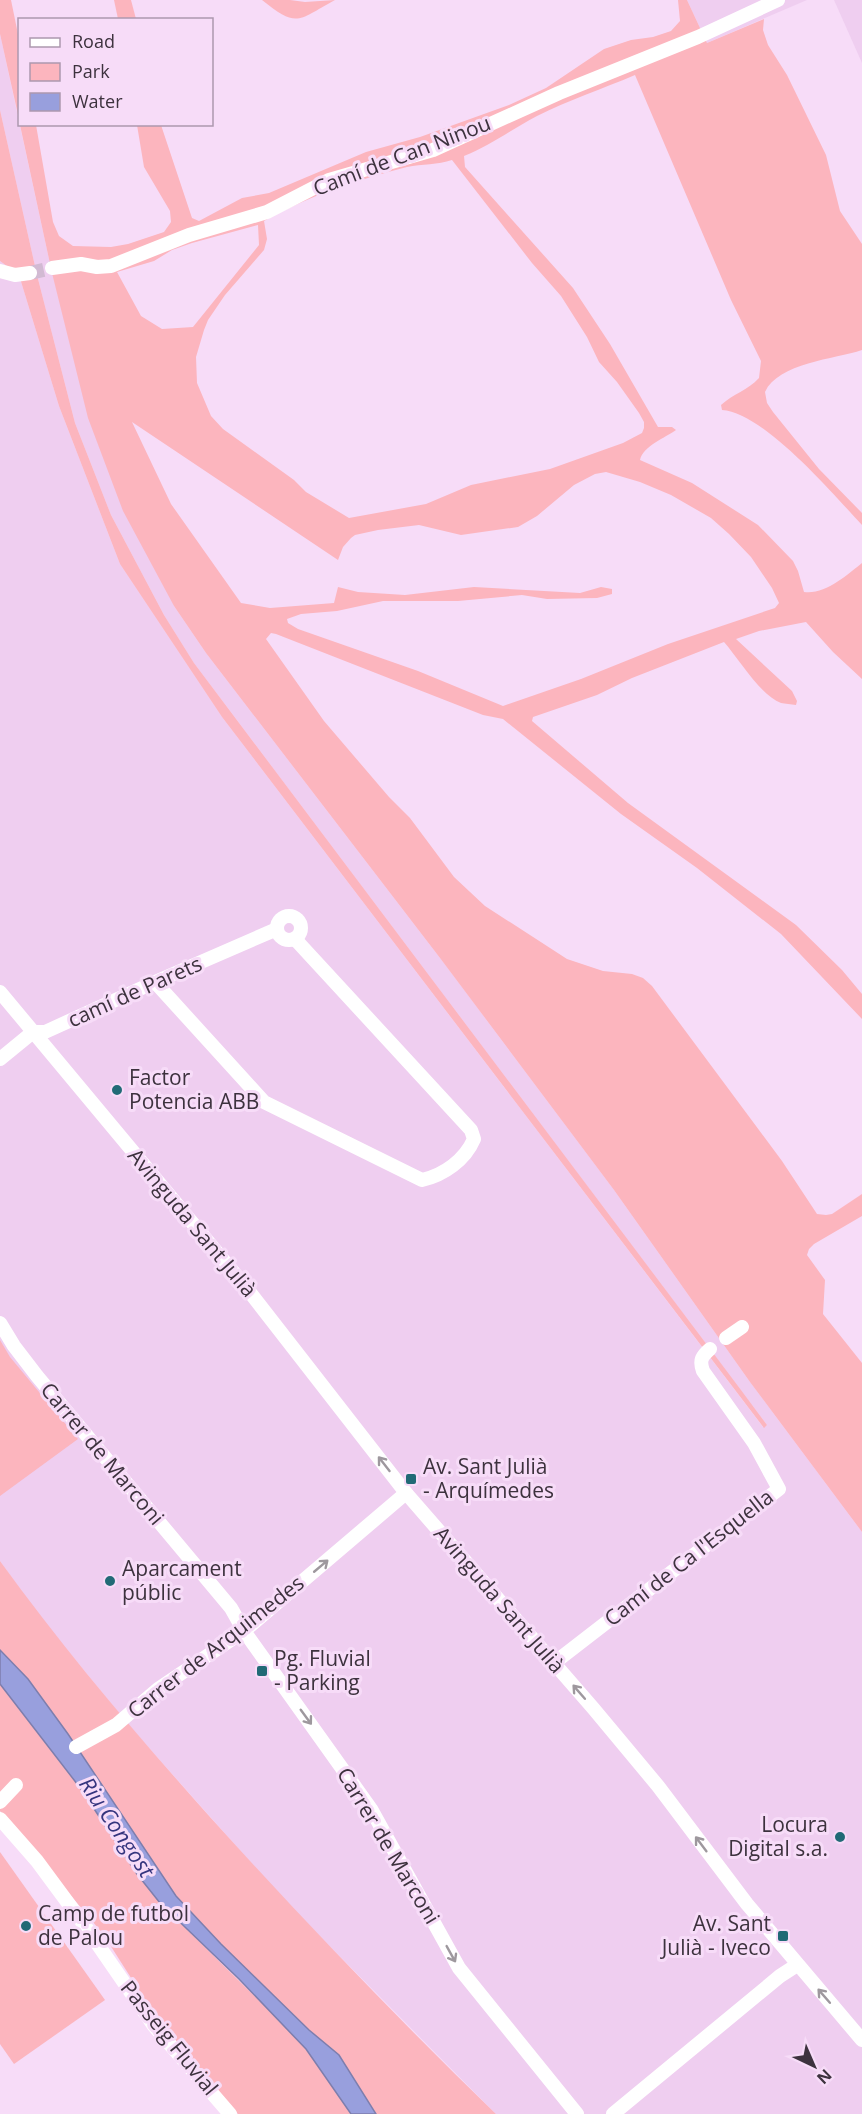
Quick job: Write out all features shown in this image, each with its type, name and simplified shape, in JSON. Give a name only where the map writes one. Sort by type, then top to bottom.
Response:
[{"type":"street","name":"Camí de Can Ninou","points":[[52,268],[81,264],[97,267],[111,266],[189,235],[267,212],[329,180],[433,150],[559,93],[698,37],[778,0]]},
{"type":"street","points":[[0,271],[15,275],[30,273]]},
{"type":"street","points":[[294,917],[300,923],[301,928],[295,939],[285,940],[280,937],[277,929],[282,918],[294,917]]},
{"type":"street","name":"camí de Parets","points":[[0,1059],[33,1032],[45,1032],[277,929]]},
{"type":"street","points":[[155,982],[264,1102],[422,1180],[445,1171],[470,1149],[474,1139],[471,1130],[295,939]]},
{"type":"street","name":"Avinguda Sant Julià","points":[[0,992],[245,1286],[406,1493],[658,1786],[797,1965],[862,2040]]},
{"type":"street","name":"Carrer de Marconi","points":[[0,1323],[37,1376],[231,1608],[244,1631],[370,1809],[459,1968],[577,2114]]},
{"type":"street","points":[[726,1338],[742,1327]]},
{"type":"street","name":"Camí de Ca l'Esquella","points":[[554,1663],[779,1489],[754,1443],[703,1371],[700,1364],[702,1356],[710,1350]]},
{"type":"street","name":"Carrer de Arquimedes","points":[[76,1747],[116,1725],[158,1689],[244,1631],[406,1493]]},
{"type":"street","points":[[0,1802],[16,1785]]},
{"type":"street","name":"Passeig Fluvial","points":[[0,1819],[50,1880],[154,2026],[230,2114]]},
{"type":"street","points":[[613,2114],[797,1965]]},
{"type":"shaded area","points":[[687,0],[807,0],[707,43]]},
{"type":"shaded area","points":[[834,0],[862,0],[862,63]]},
{"type":"shaded area","points":[[0,34],[18,126],[20,126],[52,273],[174,606],[206,653],[440,958],[614,1190],[750,1382],[862,1532],[862,2114],[496,2114],[287,1903],[133,1730],[37,1613],[0,1561],[0,261],[19,275],[59,406],[120,564],[222,717],[763,1427],[767,1425],[194,663],[164,615],[111,515],[75,423],[37,275],[0,110]]},
{"type":"green space","points":[[0,0],[11,0],[18,34],[18,115],[0,34]]},
{"type":"green space","points":[[114,0],[131,0],[136,18],[118,18]]},
{"type":"green space","points":[[262,0],[305,2],[335,0],[313,13],[291,18]]},
{"type":"green space","points":[[678,0],[687,0],[707,43],[764,19],[763,30],[768,45],[787,75],[826,155],[840,211],[862,244],[862,350],[794,368],[772,382],[765,392],[767,403],[773,412],[819,469],[862,513],[862,525],[777,439],[739,414],[722,410],[721,405],[759,378],[761,361],[731,300],[635,75],[537,116],[464,156],[465,167],[573,288],[610,344],[658,427],[672,427],[676,430],[650,446],[640,460],[692,483],[758,525],[793,561],[804,592],[828,587],[862,563],[862,679],[806,622],[759,631],[736,639],[792,691],[797,701],[796,705],[781,703],[765,692],[724,642],[632,678],[597,695],[533,717],[532,721],[628,803],[796,925],[842,970],[862,994],[862,1019],[781,934],[697,868],[621,814],[503,719],[483,715],[276,634],[271,633],[266,639],[324,721],[410,818],[454,877],[485,906],[567,959],[603,971],[632,974],[643,978],[652,986],[782,1161],[817,1214],[832,1214],[862,1194],[862,1216],[814,1244],[807,1255],[825,1280],[823,1314],[862,1363],[862,1532],[750,1382],[614,1190],[440,958],[206,653],[174,606],[123,511],[88,418],[52,273],[20,126],[36,126],[53,222],[59,236],[73,246],[111,247],[164,232],[171,222],[170,211],[144,167],[137,126],[161,126],[192,218],[199,221],[242,198],[269,193],[366,152],[420,137],[509,105],[546,88],[604,49],[671,31],[680,21]],"holes":[[[452,160],[532,263],[561,296],[587,337],[599,362],[617,382],[639,413],[644,422],[644,428],[642,433],[623,443],[550,469],[471,485],[426,504],[349,518],[306,492],[294,480],[223,429],[211,416],[197,383],[196,357],[208,320],[225,295],[264,250],[267,239],[264,221],[316,196],[369,177],[407,167]],[[258,225],[259,245],[193,327],[162,329],[141,316],[117,272],[154,261],[172,250],[192,243]],[[132,422],[338,560],[343,547],[351,538],[378,530],[419,525],[461,535],[518,527],[537,516],[574,485],[595,474],[606,472],[640,482],[671,495],[711,518],[751,557],[772,588],[779,603],[775,608],[668,644],[581,679],[503,706],[418,671],[298,629],[288,623],[287,619],[301,614],[337,611],[383,601],[458,601],[522,595],[547,599],[597,598],[612,594],[612,589],[601,587],[580,593],[474,587],[405,595],[358,592],[338,587],[334,603],[270,608],[241,603],[171,504]]]},
{"type":"green space","points":[[0,110],[37,275],[75,423],[111,515],[164,615],[194,663],[741,1390],[767,1425],[764,1428],[222,717],[120,564],[59,406],[19,275],[0,261]]},
{"type":"green space","points":[[0,1340],[10,1357],[78,1439],[0,1496]]},
{"type":"green space","points":[[0,1561],[102,1692],[210,1817],[350,1968],[496,2114],[376,2114],[339,2055],[309,2030],[221,1944],[176,1896],[68,1734],[28,1679],[0,1650]]},
{"type":"green space","points":[[0,1684],[81,1789],[137,1874],[160,1903],[292,2033],[313,2058],[351,2114],[238,2114],[156,2017],[103,1934],[0,1811]]},
{"type":"green space","name":"Camp de futbol de Palou","points":[[0,1852],[105,2000],[14,2064],[0,2044]]},
{"type":"water","name":"Riu Congost","points":[[0,1650],[28,1679],[68,1734],[176,1896],[221,1944],[309,2030],[339,2055],[376,2114],[351,2114],[306,2049],[239,1979],[160,1903],[137,1874],[81,1789],[0,1684]]},
{"type":"tunnel","points":[[30,273],[52,268]]},
{"type":"place","name":"Factor Potencia ABB","points":[[117,1090]]},
{"type":"place","name":"Av. Sant Julià - Arquímedes","points":[[411,1479]]},
{"type":"place","name":"Aparcament públic","points":[[110,1581]]},
{"type":"place","name":"Pg. Fluvial - Parking","points":[[262,1671]]},
{"type":"place","name":"Locura Digital s.a.","points":[[840,1837]]},
{"type":"place","name":"Camp de futbol de Palou","points":[[26,1926]]},
{"type":"place","name":"Av. Sant Julià - Iveco","points":[[783,1936]]}]
